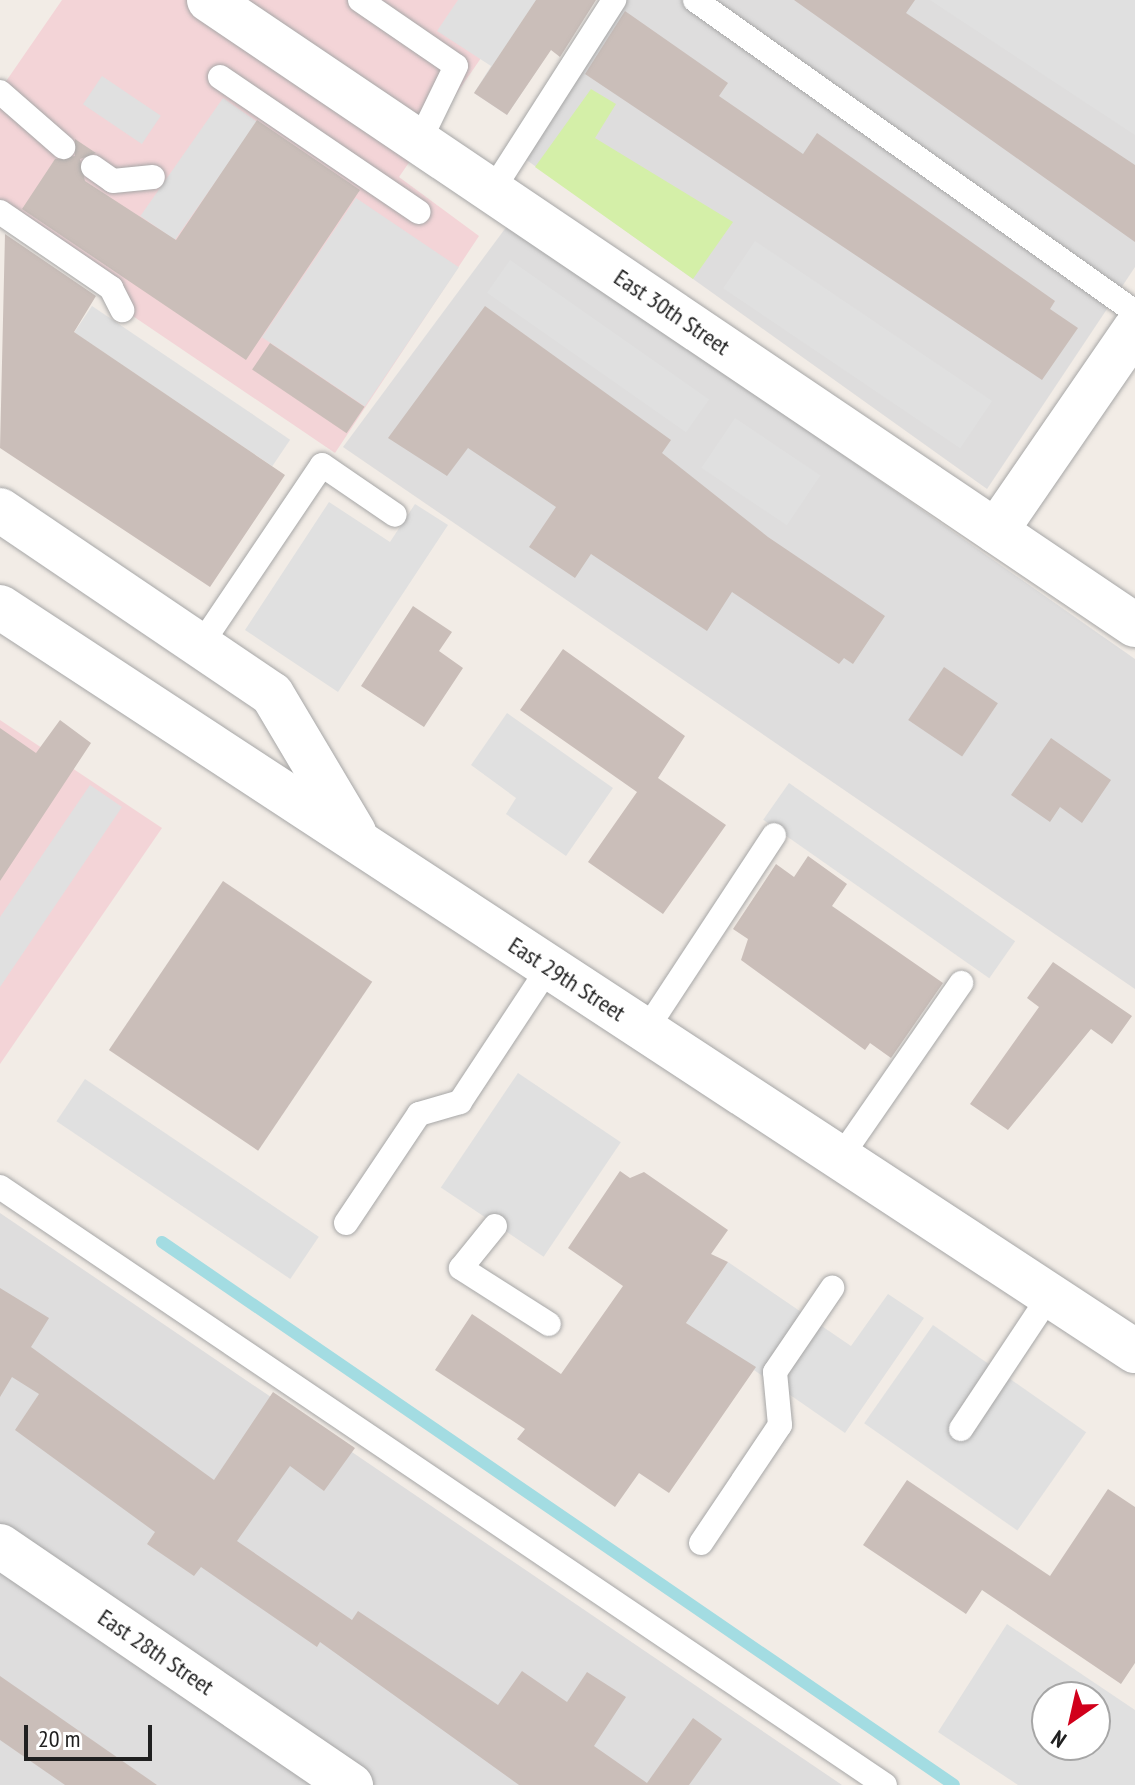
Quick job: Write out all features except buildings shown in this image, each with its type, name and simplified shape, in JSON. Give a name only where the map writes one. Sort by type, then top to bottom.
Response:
[{"type":"street","name":"East 30th Street","points":[[209,0],[1135,625]]},
{"type":"street","points":[[996,531],[1135,329]]},
{"type":"street","points":[[0,510],[272,694],[360,841]]},
{"type":"street","name":"East 29th Street","points":[[0,607],[1135,1351]]},
{"type":"street","name":"East 28th Street","points":[[0,1546],[351,1785]]},
{"type":"lane","points":[[360,0],[456,66],[419,142]]},
{"type":"lane","points":[[492,191],[614,0]]},
{"type":"lane","points":[[695,0],[1135,312]]},
{"type":"lane","points":[[0,74],[55,113]]},
{"type":"lane","points":[[220,77],[419,212]]},
{"type":"lane","points":[[0,92],[63,147]]},
{"type":"lane","points":[[93,167],[113,181],[153,177]]},
{"type":"lane","points":[[0,212],[111,288],[122,310]]},
{"type":"lane","points":[[200,646],[322,465],[395,515]]},
{"type":"lane","points":[[646,1030],[774,835]]},
{"type":"lane","points":[[346,1223],[419,1114],[460,1102],[549,967]]},
{"type":"lane","points":[[840,1158],[961,983]]},
{"type":"lane","points":[[0,1187],[885,1785]]},
{"type":"lane","points":[[495,1226],[461,1268],[549,1324]]},
{"type":"lane","points":[[701,1543],[780,1425],[775,1372],[832,1288]]},
{"type":"lane","points":[[961,1429],[1050,1295]]},
{"type":"shaded area","points":[[62,0],[521,0],[399,177],[479,236],[335,453],[0,226],[0,90]]},
{"type":"shaded area","points":[[458,0],[584,0],[507,115],[474,93],[491,66],[437,31]]},
{"type":"shaded area","points":[[606,0],[1135,0],[1135,267],[987,489],[507,146]]},
{"type":"shaded area","points":[[930,0],[1135,0],[1135,135]]},
{"type":"shaded area","points":[[102,76],[161,116],[142,144],[83,104]]},
{"type":"shaded area","points":[[223,98],[257,122],[175,240],[140,216]]},
{"type":"shaded area","points":[[356,198],[459,267],[365,407],[262,337]]},
{"type":"shaded area","points":[[510,222],[1135,659],[1135,989],[343,447]]},
{"type":"shaded area","points":[[755,241],[992,401],[960,448],[723,288]]},
{"type":"shaded area","points":[[510,260],[709,399],[686,432],[487,293]]},
{"type":"shaded area","points":[[92,306],[290,440],[272,466],[74,333]]},
{"type":"shaded area","points":[[735,418],[820,476],[787,525],[701,468]]},
{"type":"shaded area","points":[[329,502],[390,542],[415,504],[448,525],[338,692],[245,630]]},
{"type":"shaded area","points":[[507,713],[613,788],[566,856],[506,814],[516,798],[471,765]]},
{"type":"shaded area","points":[[0,720],[162,828],[0,1064]]},
{"type":"shaded area","points":[[789,783],[1015,941],[989,978],[763,820]]},
{"type":"shaded area","points":[[90,785],[122,807],[0,987],[0,917]]},
{"type":"shaded area","points":[[518,1073],[621,1142],[544,1257],[441,1187]]},
{"type":"shaded area","points":[[85,1079],[319,1237],[290,1279],[56,1121]]},
{"type":"shaded area","points":[[0,1213],[842,1785],[0,1785]]},
{"type":"shaded area","points":[[728,1262],[851,1346],[888,1294],[924,1318],[845,1433],[686,1323]]},
{"type":"shaded area","points":[[933,1325],[1086,1432],[1017,1531],[864,1423]]},
{"type":"shaded area","points":[[1007,1624],[1092,1681],[1031,1681],[1031,1761],[1111,1761],[1111,1694],[1135,1710],[1135,1785],[1018,1785],[938,1732]]},
{"type":"green space","points":[[591,89],[616,104],[595,138],[733,222],[693,279],[535,167]]},
{"type":"waterway","points":[[162,1242],[954,1785]]}]
